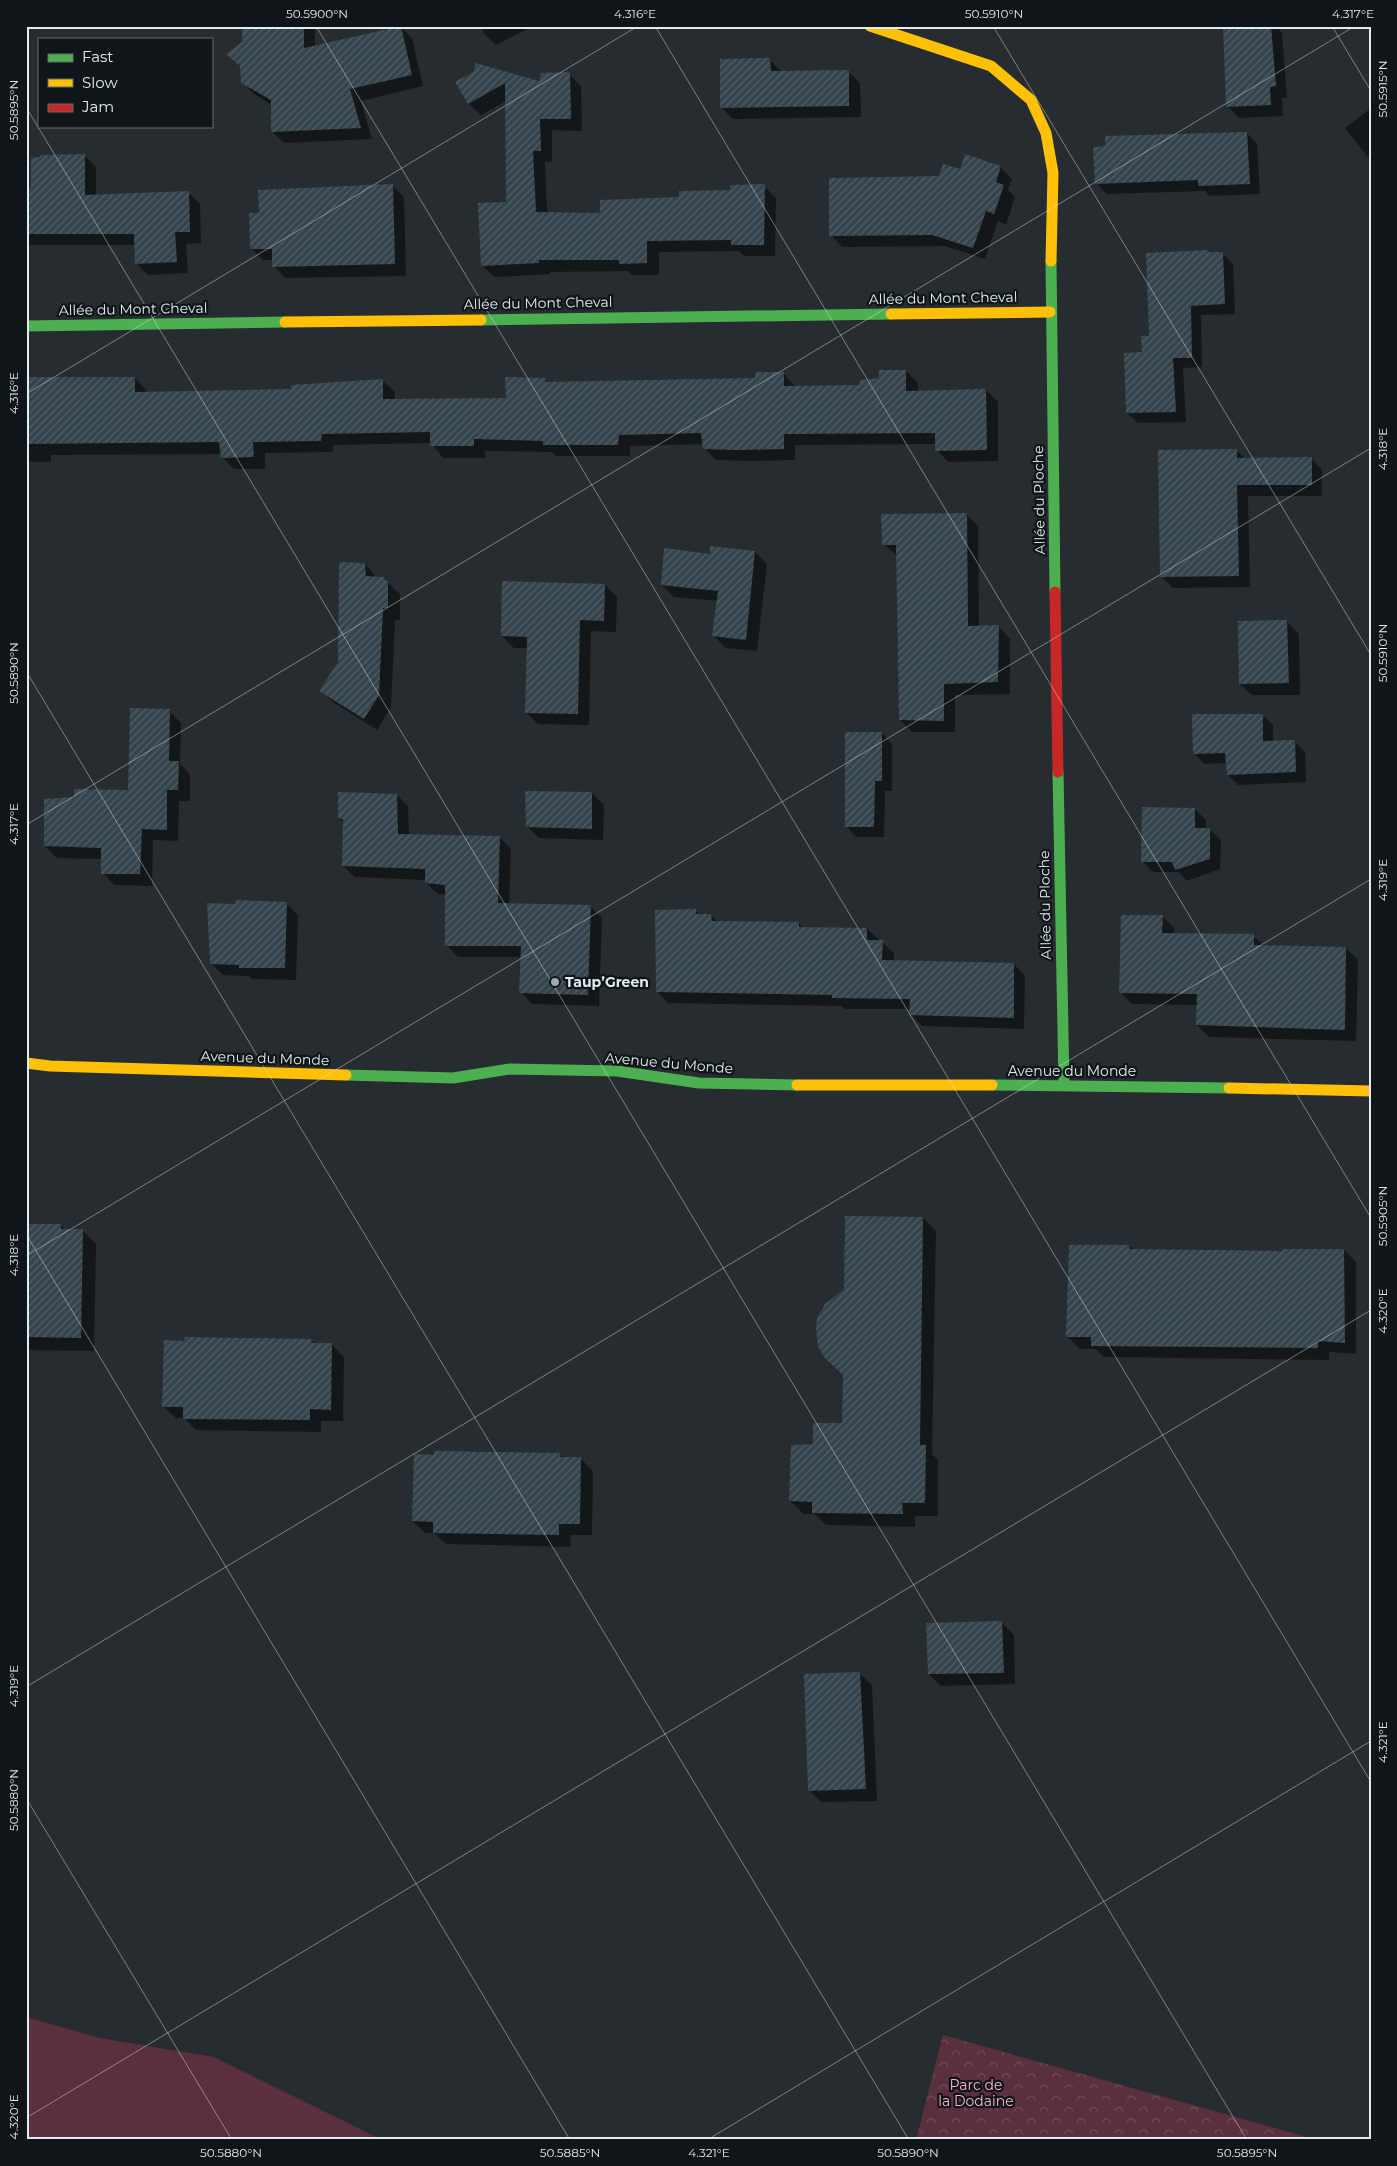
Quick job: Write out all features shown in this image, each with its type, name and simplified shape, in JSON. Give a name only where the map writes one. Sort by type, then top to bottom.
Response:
[{"type":"street","name":"Allée du Ploche","points":[[870,26],[992,66],[1031,100],[1046,133],[1053,173],[1050,312],[1064,1084]]},
{"type":"street","name":"Allée du Mont Cheval","points":[[26,326],[1050,312]]},
{"type":"street","name":"Avenue du Monde","points":[[26,1063],[50,1066],[453,1078],[510,1069],[617,1071],[699,1083],[846,1086],[1064,1084],[1371,1091]]},
{"type":"green space","points":[[26,2017],[100,2038],[214,2057],[382,2140],[26,2140]]},
{"type":"green space","name":"Parc de la Dodaine","points":[[943,2035],[1317,2140],[916,2140]]},
{"type":"building","points":[[242,26],[304,26],[304,48],[401,26],[412,75],[350,89],[361,128],[271,132],[271,100],[241,83],[240,66],[226,54],[242,42]]},
{"type":"building","points":[[1223,26],[1271,26],[1276,86],[1270,87],[1271,105],[1226,107]]},
{"type":"building","points":[[770,58],[771,71],[849,70],[849,106],[720,108],[720,59]]},
{"type":"building","points":[[476,63],[539,81],[541,73],[570,72],[571,119],[540,119],[541,151],[533,151],[536,212],[600,213],[600,200],[679,197],[679,191],[730,190],[730,185],[765,184],[764,245],[731,245],[731,240],[647,241],[647,263],[619,264],[619,260],[539,260],[539,263],[481,266],[478,203],[506,202],[505,83],[468,104],[455,82],[473,72]]},
{"type":"building","points":[[1247,132],[1250,184],[1198,186],[1198,180],[1095,184],[1093,147],[1105,146],[1105,136]]},
{"type":"building","points":[[85,154],[85,195],[189,191],[190,232],[175,232],[177,262],[135,264],[134,234],[26,234],[26,188],[31,188],[31,158],[40,157],[40,155]]},
{"type":"building","points":[[965,154],[1001,166],[996,182],[1004,185],[994,214],[986,211],[973,248],[932,235],[829,236],[829,178],[939,176],[943,164],[960,169]]},
{"type":"building","points":[[393,184],[395,264],[272,267],[272,249],[250,249],[249,213],[259,213],[258,190]]},
{"type":"building","points":[[1208,250],[1208,252],[1223,252],[1225,304],[1191,306],[1192,358],[1173,358],[1176,412],[1126,413],[1124,353],[1142,352],[1141,336],[1149,336],[1146,253]]},
{"type":"building","points":[[879,370],[906,370],[906,391],[986,389],[987,450],[935,451],[935,433],[784,434],[784,449],[737,450],[703,449],[701,433],[619,435],[618,445],[543,445],[543,441],[474,439],[474,446],[430,446],[430,432],[322,434],[321,441],[253,442],[254,457],[221,458],[219,442],[26,444],[26,377],[135,377],[135,392],[291,389],[291,385],[383,379],[383,399],[506,398],[505,377],[545,378],[546,382],[755,378],[755,372],[784,372],[784,386],[859,385],[860,380],[879,378]]},
{"type":"building","points":[[1237,449],[1237,458],[1312,457],[1312,485],[1237,485],[1239,576],[1160,577],[1158,450]]},
{"type":"building","points":[[967,513],[968,626],[999,625],[998,682],[944,684],[944,721],[899,720],[896,545],[882,545],[881,514]]},
{"type":"building","points":[[710,546],[755,551],[746,640],[712,636],[718,591],[661,585],[664,548],[710,554]]},
{"type":"building","points":[[339,562],[365,563],[366,576],[384,577],[388,581],[388,608],[383,608],[379,695],[364,719],[319,691],[338,662]]},
{"type":"building","points":[[502,581],[605,584],[604,621],[580,620],[578,714],[525,713],[527,637],[501,636]]},
{"type":"building","points":[[1287,620],[1289,683],[1239,684],[1238,621]]},
{"type":"building","points":[[130,708],[170,709],[169,761],[179,761],[178,790],[167,790],[167,830],[142,829],[140,874],[101,874],[101,848],[44,846],[44,799],[74,797],[74,789],[128,790]]},
{"type":"building","points":[[1192,714],[1263,714],[1263,741],[1295,740],[1296,772],[1227,775],[1225,753],[1193,754]]},
{"type":"building","points":[[845,732],[882,732],[882,781],[875,781],[874,827],[845,827]]},
{"type":"building","points":[[525,791],[592,792],[592,829],[526,827]]},
{"type":"building","points":[[338,792],[397,794],[398,834],[500,836],[498,903],[591,905],[588,995],[519,993],[521,946],[445,946],[445,885],[425,883],[425,869],[342,866],[343,819],[338,818]]},
{"type":"building","points":[[1142,807],[1195,808],[1195,828],[1210,828],[1210,859],[1175,870],[1172,862],[1141,862]]},
{"type":"building","points":[[235,900],[287,902],[285,968],[239,968],[239,965],[210,964],[207,903],[235,904]]},
{"type":"building","points":[[696,909],[696,914],[711,914],[712,921],[799,922],[799,927],[867,928],[867,940],[883,940],[882,960],[1014,963],[1014,1018],[909,1015],[910,999],[832,998],[832,995],[656,992],[655,910]]},
{"type":"building","points":[[1121,915],[1163,915],[1162,933],[1254,934],[1254,945],[1346,947],[1345,1030],[1196,1025],[1197,994],[1119,993]]},
{"type":"building","points":[[845,1216],[923,1217],[920,1445],[926,1445],[925,1503],[902,1503],[903,1514],[812,1513],[812,1502],[789,1501],[791,1445],[813,1444],[813,1423],[842,1423],[843,1375],[825,1358],[818,1347],[816,1329],[817,1318],[825,1304],[844,1289]]},
{"type":"building","points":[[26,1224],[61,1224],[61,1229],[83,1229],[81,1338],[26,1337]]},
{"type":"building","points":[[1069,1245],[1130,1245],[1129,1249],[1282,1251],[1283,1249],[1344,1249],[1345,1343],[1318,1341],[1318,1348],[1091,1346],[1091,1337],[1066,1337]]},
{"type":"building","points":[[185,1337],[311,1339],[312,1343],[332,1343],[331,1410],[310,1409],[310,1420],[183,1419],[183,1407],[162,1407],[164,1340],[184,1341]]},
{"type":"building","points":[[434,1451],[561,1453],[560,1457],[581,1457],[580,1524],[559,1524],[559,1535],[433,1533],[433,1522],[412,1521],[414,1454],[434,1455]]},
{"type":"building","points":[[1002,1621],[1004,1673],[928,1674],[926,1623]]},
{"type":"building","points":[[860,1672],[866,1789],[808,1791],[804,1674]]},
{"type":"traffic: fast","points":[[1051,261],[1055,592]]},
{"type":"traffic: fast","points":[[481,320],[891,314]]},
{"type":"traffic: fast","points":[[26,326],[285,322]]},
{"type":"traffic: fast","points":[[1058,772],[1064,1084]]},
{"type":"traffic: fast","points":[[346,1075],[453,1078],[510,1069],[617,1071],[699,1083],[797,1085]]},
{"type":"traffic: fast","points":[[992,1085],[1229,1088]]},
{"type":"traffic: slow","points":[[870,26],[991,66],[1031,100],[1046,133],[1053,173],[1051,261]]},
{"type":"traffic: slow","points":[[891,314],[1050,312]]},
{"type":"traffic: slow","points":[[285,322],[481,320]]},
{"type":"traffic: slow","points":[[26,1063],[50,1066],[346,1075]]},
{"type":"traffic: slow","points":[[797,1085],[992,1085]]},
{"type":"traffic: slow","points":[[1229,1088],[1371,1091]]},
{"type":"traffic: jam","points":[[1055,592],[1058,772]]},
{"type":"place","name":"Taup’Green","points":[[555,982]]}]
